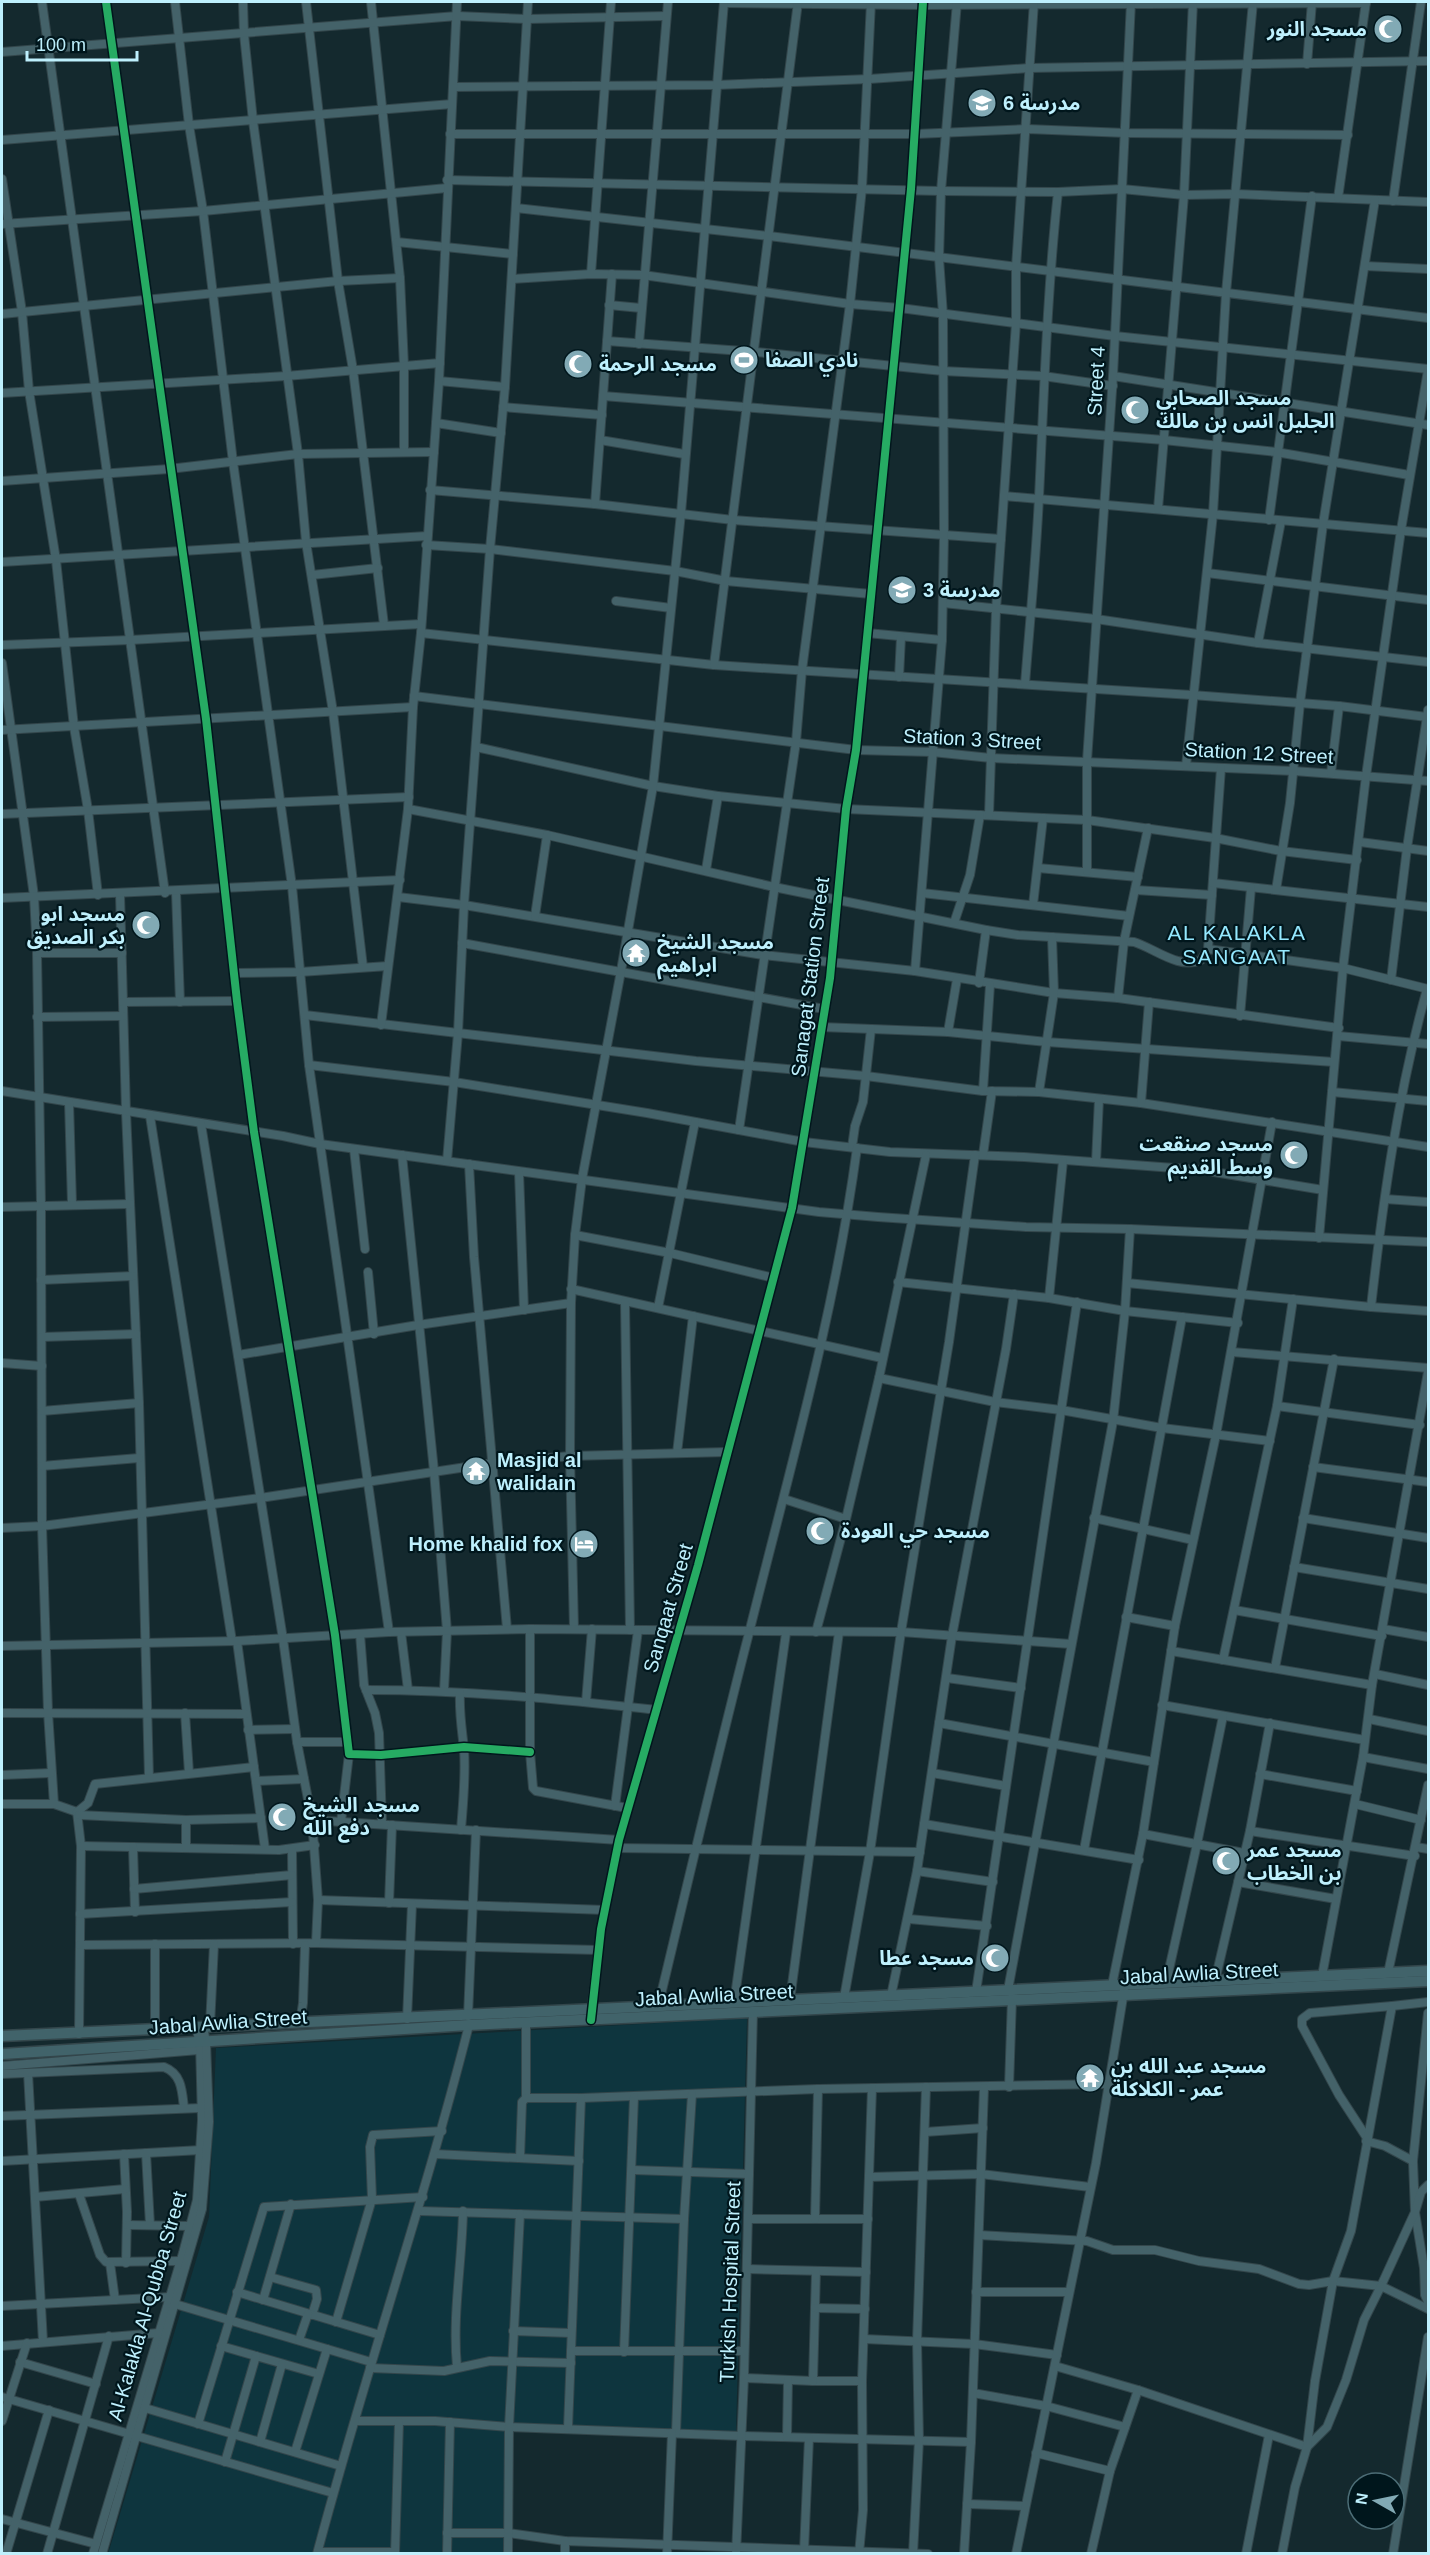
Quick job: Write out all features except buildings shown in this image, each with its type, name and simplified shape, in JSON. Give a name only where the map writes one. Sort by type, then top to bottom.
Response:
[{"type":"main road","name":"Jabal Awlia Street","points":[[1120,1988],[1166,1983],[1428,1971]]},
{"type":"main road","name":"Jabal Awlia Street","points":[[2,2054],[202,2045],[468,2020],[591,2014],[753,2011],[1120,1988],[1428,1981]]},
{"type":"main road","name":"Jabal Awlia Street","points":[[2,2036],[407,2019],[526,2022],[658,2007],[976,1992],[1010,1994]]},
{"type":"street","points":[[42,2],[119,556],[151,808],[165,893]]},
{"type":"street","points":[[106,2],[134,215],[148,299],[169,469],[206,719],[254,1132],[335,1635],[349,1754],[341,1821]]},
{"type":"street","points":[[175,2],[244,548],[292,886],[309,1065],[389,1632]]},
{"type":"street","points":[[243,2],[253,121],[298,454],[306,542],[333,712],[363,967]]},
{"type":"street","points":[[306,2],[338,281],[352,370],[384,625]]},
{"type":"street","points":[[371,2],[400,278],[404,366],[404,452]]},
{"type":"street","points":[[381,1025],[409,797],[413,707],[439,381],[457,2]]},
{"type":"street","points":[[447,1161],[458,1033],[464,905],[483,638],[505,387],[528,2]]},
{"type":"street","points":[[591,274],[611,2]]},
{"type":"street","points":[[639,344],[643,274],[668,2]]},
{"type":"street","points":[[574,1629],[570,1456],[571,1289],[575,1235],[582,1179],[628,932],[652,786],[681,513],[684,453],[710,186],[724,2],[1366,2],[1338,198]]},
{"type":"street","points":[[714,664],[756,352],[761,291],[790,81],[798,3]]},
{"type":"street","points":[[739,1130],[796,742],[802,670],[850,304],[866,133],[871,3]]},
{"type":"street","name":"Sanagat Station Street","points":[[792,1208],[816,1072],[831,962],[846,809],[856,750],[916,134],[923,3]]},
{"type":"street","points":[[915,971],[926,812],[942,640],[943,315],[939,258],[949,73],[957,3]]},
{"type":"street","points":[[954,923],[970,875],[984,815],[991,758],[996,610],[1016,323],[1016,267],[1023,192],[1034,3]]},
{"type":"street","name":"Street 4","points":[[1087,871],[1088,761],[1113,386],[1131,3]]},
{"type":"street","points":[[1158,509],[1184,195],[1193,3]]},
{"type":"street","points":[[1186,765],[1213,514],[1226,293],[1243,135],[1253,3]]},
{"type":"street","points":[[1307,64],[1312,3]]},
{"type":"street","points":[[1393,201],[1423,3]]},
{"type":"street","points":[[2,52],[180,40],[457,16],[527,19],[666,16]]},
{"type":"street","points":[[454,87],[660,87],[869,79],[1029,68],[1128,65],[1248,66],[1428,61]]},
{"type":"street","points":[[2,140],[452,104]]},
{"type":"street","points":[[450,134],[916,134],[1027,129],[1126,133],[1348,135]]},
{"type":"street","points":[[2,179],[5,224],[22,312],[29,391],[56,560],[74,727],[88,810],[98,895]]},
{"type":"street","points":[[5,224],[203,211],[392,193],[447,184],[519,181],[941,191],[1058,192],[1122,189],[1184,195],[1312,196],[1428,202]]},
{"type":"street","points":[[1026,684],[1039,499],[1043,376],[1058,192]]},
{"type":"street","points":[[1269,520],[1276,452],[1312,196]]},
{"type":"street","points":[[1276,890],[1294,771],[1300,703],[1323,524],[1375,200]]},
{"type":"street","points":[[516,208],[769,236],[1428,318]]},
{"type":"street","points":[[397,242],[513,254]]},
{"type":"street","points":[[1365,266],[1428,268]]},
{"type":"street","points":[[512,279],[591,274],[643,274],[850,304],[1428,370],[1409,475],[1384,658],[1374,711],[1358,860],[1343,968],[1319,1238]]},
{"type":"street","points":[[595,504],[612,274]]},
{"type":"street","points":[[2,314],[83,308],[148,299],[338,281],[400,278]]},
{"type":"street","points":[[609,305],[641,308]]},
{"type":"street","points":[[607,341],[756,352],[943,371],[1043,376],[1113,386]]},
{"type":"street","points":[[2,393],[286,376],[440,363]]},
{"type":"street","points":[[1113,376],[1428,425]]},
{"type":"street","points":[[439,381],[505,387]]},
{"type":"street","points":[[603,396],[1164,440],[1276,452],[1409,475]]},
{"type":"street","points":[[503,407],[602,415]]},
{"type":"street","points":[[436,423],[501,433]]},
{"type":"street","points":[[600,440],[684,453]]},
{"type":"street","points":[[2,481],[169,469],[298,454],[434,452]]},
{"type":"street","points":[[430,490],[495,494],[733,520],[1001,539]]},
{"type":"street","points":[[1004,496],[1428,533]]},
{"type":"street","points":[[1258,643],[1281,521]]},
{"type":"street","points":[[2,562],[183,553],[306,542],[426,541],[675,571],[726,581],[871,594]]},
{"type":"street","points":[[312,575],[378,568]]},
{"type":"street","points":[[1207,573],[1428,600]]},
{"type":"street","points":[[616,601],[671,608]]},
{"type":"street","points":[[943,603],[1096,619],[1258,643],[1428,662]]},
{"type":"street","points":[[2,645],[384,625],[714,664],[1093,688],[1428,714],[1407,848],[1391,980]]},
{"type":"street","points":[[867,633],[942,640]]},
{"type":"street","points":[[899,677],[901,637]]},
{"type":"street","points":[[2,663],[6,730],[34,896],[37,953],[42,1526],[48,1712],[54,1804]]},
{"type":"street","name":"Station 3 Street","points":[[414,696],[856,750],[1088,761]]},
{"type":"street","points":[[1330,773],[1339,706]]},
{"type":"street","points":[[6,730],[413,707]]},
{"type":"street","points":[[476,747],[652,786],[718,795],[846,809],[1087,820],[1215,838],[1281,851],[1358,860]]},
{"type":"street","name":"Station 12 Street","points":[[1088,761],[1330,773],[1428,781]]},
{"type":"street","points":[[408,809],[471,819],[641,855],[774,887],[837,898],[920,918],[986,930],[1124,941],[1150,947],[1168,957],[1189,962],[1201,960],[1208,949],[1221,768]]},
{"type":"street","points":[[706,870],[718,795]]},
{"type":"street","points":[[2,814],[409,797]]},
{"type":"street","points":[[1033,905],[1043,818]]},
{"type":"street","points":[[1118,998],[1124,941],[1148,828]]},
{"type":"street","points":[[535,916],[547,835]]},
{"type":"street","points":[[1360,842],[1428,851]]},
{"type":"street","points":[[1038,868],[1138,877]]},
{"type":"street","points":[[2,898],[165,893],[400,880]]},
{"type":"street","points":[[1213,883],[1428,907]]},
{"type":"street","points":[[1240,1016],[1251,888]]},
{"type":"street","points":[[1136,890],[1212,895]]},
{"type":"street","points":[[176,892],[180,1002]]},
{"type":"street","points":[[922,893],[1129,916]]},
{"type":"street","points":[[120,894],[126,1112],[139,1404],[149,1777]]},
{"type":"street","points":[[398,897],[535,916],[763,955],[915,971],[990,985],[1054,993],[1149,1002],[1428,1044]]},
{"type":"street","points":[[979,982],[986,930]]},
{"type":"street","points":[[1039,1092],[1054,993],[1052,937]]},
{"type":"street","points":[[462,943],[824,1009]]},
{"type":"street","points":[[1208,949],[1343,968],[1428,989],[1412,1043],[1402,1097],[1379,1239],[1371,1308]]},
{"type":"street","points":[[37,953],[122,952]]},
{"type":"street","points":[[234,973],[300,972],[388,966]]},
{"type":"street","points":[[948,1032],[957,979]]},
{"type":"street","points":[[844,1998],[870,1852],[901,1632],[966,1223],[979,1155],[987,1091],[990,985]]},
{"type":"street","points":[[123,1002],[237,1001]]},
{"type":"street","points":[[1140,1103],[1149,1002]]},
{"type":"street","points":[[305,1015],[987,1091],[1039,1092],[1140,1103],[1428,1147]]},
{"type":"street","points":[[37,1017],[123,1016]]},
{"type":"street","points":[[821,1027],[948,1032],[1047,1042],[1334,1062]]},
{"type":"street","points":[[658,2007],[749,1632],[822,1345],[848,1215],[855,1126],[863,1102],[871,1029]]},
{"type":"street","points":[[309,1065],[454,1082],[804,1142],[926,1155],[979,1155],[1202,1170],[1323,1190]]},
{"type":"street","points":[[2,1091],[354,1149],[848,1215],[1055,1228],[1130,1229],[1428,1242]]},
{"type":"street","points":[[1332,1092],[1428,1101]]},
{"type":"street","points":[[1096,1162],[1099,1099]]},
{"type":"street","points":[[69,1102],[72,1204]]},
{"type":"street","points":[[150,1116],[235,1641],[266,1849]]},
{"type":"street","points":[[658,1308],[695,1122]]},
{"type":"street","points":[[1016,2553],[1110,2084],[1120,1988],[1138,1860],[1175,1626],[1238,1323],[1272,1122]]},
{"type":"street","points":[[201,1124],[283,1639],[297,1742],[312,1820],[318,1900],[316,1944]]},
{"type":"street","points":[[354,1149],[365,1249]]},
{"type":"street","points":[[402,1155],[434,1471],[447,1631],[444,1691]]},
{"type":"street","points":[[816,1632],[846,1519],[879,1378],[910,1220],[926,1155]]},
{"type":"street","points":[[1049,1298],[1063,1161]]},
{"type":"street","points":[[469,1164],[507,1629]]},
{"type":"street","points":[[519,1172],[524,1310]]},
{"type":"street","points":[[1385,1199],[1428,1202]]},
{"type":"street","points":[[2,1207],[130,1204]]},
{"type":"street","name":"Sanqaat Street","points":[[591,2014],[598,1950],[618,1844],[679,1630],[792,1208]]},
{"type":"street","points":[[1009,2087],[1010,1994],[1052,1744],[1113,1420],[1125,1311],[1130,1229]]},
{"type":"street","points":[[575,1235],[670,1253],[774,1278]]},
{"type":"street","points":[[368,1272],[374,1334]]},
{"type":"street","points":[[41,1280],[133,1276]]},
{"type":"street","points":[[897,1282],[1049,1298],[1125,1311],[1238,1323]]},
{"type":"street","points":[[1127,1283],[1371,1308],[1428,1311]]},
{"type":"street","points":[[571,1289],[882,1358]]},
{"type":"street","points":[[891,1996],[909,1919],[952,1636],[1014,1294]]},
{"type":"street","points":[[1223,1660],[1277,1406],[1293,1299]]},
{"type":"street","points":[[615,1806],[629,1707],[634,1630],[627,1455],[625,1302]]},
{"type":"street","points":[[976,1992],[1077,1302]]},
{"type":"street","points":[[238,1355],[418,1325],[480,1318],[571,1303]]},
{"type":"street","points":[[677,1453],[693,1316]]},
{"type":"street","points":[[1084,1850],[1182,1317]]},
{"type":"street","points":[[42,1337],[136,1334]]},
{"type":"street","points":[[1232,1352],[1334,1359],[1428,1370],[1372,1685],[1369,1719],[1355,1804],[1322,1976]]},
{"type":"street","points":[[1275,1668],[1334,1359]]},
{"type":"street","points":[[2,1364],[42,1365]]},
{"type":"street","points":[[879,1378],[995,1402],[1061,1410],[1162,1428],[1270,1441]]},
{"type":"street","points":[[42,1411],[139,1404]]},
{"type":"street","points":[[1277,1406],[1420,1425]]},
{"type":"street","points":[[2,1528],[42,1526],[260,1498],[493,1463],[570,1456],[727,1452]]},
{"type":"street","points":[[42,1466],[139,1458]]},
{"type":"street","points":[[1313,1467],[1428,1482]]},
{"type":"street","points":[[784,1500],[846,1519]]},
{"type":"street","points":[[1094,1518],[1193,1540]]},
{"type":"street","points":[[1303,1518],[1428,1538]]},
{"type":"street","points":[[1294,1567],[1428,1589]]},
{"type":"street","points":[[1234,1610],[1428,1637]]},
{"type":"street","points":[[1126,1617],[1175,1626]]},
{"type":"street","points":[[2,1646],[47,1643],[235,1641],[389,1632],[507,1629],[786,1633],[901,1632],[1071,1644]]},
{"type":"street","points":[[530,1629],[532,1784],[536,1791],[627,1808]]},
{"type":"street","points":[[586,1702],[592,1629]]},
{"type":"street","points":[[401,1632],[408,1690]]},
{"type":"street","points":[[790,2000],[839,1632]]},
{"type":"street","points":[[735,2003],[786,1633]]},
{"type":"street","points":[[360,1634],[366,1690],[378,1722],[382,1824]]},
{"type":"street","points":[[1171,1651],[1372,1685]]},
{"type":"street","points":[[1375,1674],[1428,1685]]},
{"type":"street","points":[[947,1678],[1021,1688]]},
{"type":"street","points":[[366,1690],[444,1691],[657,1710]]},
{"type":"street","points":[[460,1693],[459,1718],[464,1747],[461,1830]]},
{"type":"street","points":[[1162,1705],[1365,1740]]},
{"type":"street","points":[[2,1713],[246,1714]]},
{"type":"street","points":[[185,1713],[189,1773]]},
{"type":"street","points":[[1166,1983],[1197,1844],[1222,1716]]},
{"type":"street","points":[[1369,1719],[1428,1731]]},
{"type":"street","points":[[939,1723],[1154,1762]]},
{"type":"street","points":[[1215,1981],[1250,1831],[1270,1723]]},
{"type":"street","points":[[248,1730],[295,1729]]},
{"type":"street","points":[[297,1742],[347,1742]]},
{"type":"street","points":[[349,1754],[381,1755],[464,1747],[530,1752]]},
{"type":"street","points":[[1363,1757],[1428,1769]]},
{"type":"street","points":[[79,2034],[81,1846],[78,1814],[88,1803],[95,1784],[254,1767]]},
{"type":"street","points":[[2,1775],[51,1773]]},
{"type":"street","points":[[932,1773],[1006,1786]]},
{"type":"street","points":[[1260,1774],[1357,1791]]},
{"type":"street","points":[[256,1781],[304,1779]]},
{"type":"street","points":[[1388,1973],[1427,1800],[1428,1785]]},
{"type":"street","points":[[2,1804],[54,1804],[78,1814],[186,1820],[261,1818]]},
{"type":"street","points":[[1355,1804],[1421,1820]]},
{"type":"street","points":[[186,1820],[186,1848]]},
{"type":"street","points":[[312,1820],[476,1830],[618,1844],[756,1851],[920,1852]]},
{"type":"street","points":[[924,1824],[1138,1860]]},
{"type":"street","points":[[389,1903],[392,1825]]},
{"type":"street","points":[[399,2422],[395,2552],[317,2553],[442,2131],[468,2020],[476,1830]]},
{"type":"street","points":[[1250,1831],[1347,1845],[1415,1851],[1428,1849]]},
{"type":"street","points":[[1143,1834],[1244,1853]]},
{"type":"street","points":[[81,1846],[292,1849],[315,1845]]},
{"type":"street","points":[[134,1847],[135,1911]]},
{"type":"street","points":[[292,1849],[293,1944]]},
{"type":"street","points":[[917,1870],[993,1882]]},
{"type":"street","points":[[134,1889],[292,1875]]},
{"type":"street","points":[[1238,1882],[1336,1899]]},
{"type":"street","points":[[318,1900],[605,1910]]},
{"type":"street","points":[[80,1914],[292,1902]]},
{"type":"street","points":[[407,2019],[412,1904]]},
{"type":"street","points":[[909,1919],[987,1926]]},
{"type":"street","points":[[155,1944],[155,2031]]},
{"type":"street","name":"Al-Kalakla Al-Qubba Street","points":[[93,2553],[133,2434],[145,2408],[196,2200],[201,2150],[203,2027],[214,1944]]},
{"type":"street","points":[[300,2023],[305,1944]]},
{"type":"street","points":[[80,1945],[411,1944],[598,1950]]},
{"type":"street","points":[[1413,2161],[1366,2139],[1338,2096],[1302,2026],[1302,2019],[1310,2013],[1428,2002]]},
{"type":"street","points":[[1282,2553],[1295,2487],[1307,2447],[1315,2381],[1333,2281],[1351,2231],[1392,2006]]},
{"type":"street","name":"Turkish Hospital Street","points":[[736,2550],[744,2378],[753,2011]]},
{"type":"street","points":[[1428,2013],[1413,2161],[1415,2212],[1424,2268],[1425,2295],[1428,2302]]},
{"type":"street","points":[[520,2158],[522,2102],[526,2098],[526,2022]]},
{"type":"street","points":[[2,2066],[202,2045]]},
{"type":"street","name":"Al-Kalakla Al-Qubba Street","points":[[102,2553],[158,2333],[172,2301],[202,2209],[209,2132],[202,2045]]},
{"type":"street","points":[[2,2074],[164,2067],[175,2073],[179,2079],[184,2108]]},
{"type":"street","points":[[28,2073],[43,2342]]},
{"type":"street","points":[[526,2098],[634,2097],[818,2089],[984,2088],[1110,2084]]},
{"type":"street","points":[[913,2553],[918,2440],[917,2341],[926,2087]]},
{"type":"street","points":[[859,2552],[863,2510],[862,2381],[872,2088]]},
{"type":"street","points":[[964,2553],[971,2442],[984,2088]]},
{"type":"street","points":[[814,2219],[818,2089]]},
{"type":"street","points":[[667,2549],[692,2094]]},
{"type":"street","points":[[624,2352],[633,2170],[634,2097]]},
{"type":"street","points":[[568,2428],[581,2098]]},
{"type":"street","points":[[2,2116],[201,2108]]},
{"type":"street","points":[[925,2132],[982,2128]]},
{"type":"street","points":[[336,2322],[372,2199],[370,2147],[373,2135],[442,2131]]},
{"type":"street","points":[[2,2161],[201,2150]]},
{"type":"street","points":[[146,2153],[150,2225]]},
{"type":"street","points":[[124,2154],[126,2262]]},
{"type":"street","points":[[435,2154],[579,2161]]},
{"type":"street","points":[[633,2170],[749,2174]]},
{"type":"street","points":[[869,2177],[981,2174],[1090,2187]]},
{"type":"street","points":[[1307,2447],[1327,2427],[1346,2380],[1364,2320],[1415,2212],[1422,2192],[1428,2185]]},
{"type":"street","points":[[35,2197],[125,2189]]},
{"type":"street","points":[[79,2194],[100,2255],[106,2262],[181,2260]]},
{"type":"street","points":[[198,2424],[264,2207],[423,2197]]},
{"type":"street","points":[[263,2300],[291,2204]]},
{"type":"street","points":[[419,2211],[684,2219]]},
{"type":"street","points":[[457,2367],[455,2327],[462,2255],[463,2211]]},
{"type":"street","points":[[508,2553],[509,2427],[519,2214]]},
{"type":"street","points":[[748,2219],[868,2219]]},
{"type":"street","points":[[127,2224],[190,2226]]},
{"type":"street","points":[[979,2235],[1080,2240],[1093,2242],[1113,2250],[1155,2250],[1199,2261],[1242,2265],[1278,2275],[1299,2284],[1309,2285],[1333,2281],[1381,2286],[1428,2309]]},
{"type":"street","points":[[110,2263],[115,2300]]},
{"type":"street","points":[[747,2269],[866,2272]]},
{"type":"street","points":[[813,2381],[816,2271]]},
{"type":"street","points":[[270,2277],[316,2290],[317,2299],[299,2340]]},
{"type":"street","points":[[237,2292],[380,2335]]},
{"type":"street","points":[[976,2292],[1069,2292]]},
{"type":"street","points":[[2,2306],[115,2300],[172,2301],[371,2365],[444,2371],[490,2361],[571,2363]]},
{"type":"street","points":[[815,2308],[865,2309]]},
{"type":"street","points":[[513,2331],[571,2333]]},
{"type":"street","points":[[2,2346],[158,2333]]},
{"type":"street","points":[[47,2553],[109,2336]]},
{"type":"street","points":[[1395,2551],[1428,2337]]},
{"type":"street","points":[[864,2340],[974,2344],[1057,2355]]},
{"type":"street","points":[[2,2421],[5,2398],[27,2343]]},
{"type":"street","points":[[221,2346],[320,2374]]},
{"type":"street","points":[[295,2452],[327,2349]]},
{"type":"street","points":[[571,2351],[744,2351]]},
{"type":"street","points":[[225,2462],[256,2356]]},
{"type":"street","points":[[20,2361],[96,2384]]},
{"type":"street","points":[[260,2442],[282,2364]]},
{"type":"street","points":[[1055,2366],[1138,2390],[1307,2447]]},
{"type":"street","points":[[744,2378],[862,2381]]},
{"type":"street","points":[[787,2437],[788,2380]]},
{"type":"street","points":[[1091,2553],[1110,2471],[1138,2390]]},
{"type":"street","points":[[973,2393],[1046,2406],[1125,2427]]},
{"type":"street","points":[[5,2398],[333,2493]]},
{"type":"street","points":[[145,2408],[341,2466]]},
{"type":"street","points":[[6,2553],[50,2410]]},
{"type":"street","points":[[355,2421],[450,2422],[509,2427],[742,2436],[971,2442]]},
{"type":"street","points":[[447,2553],[450,2422]]},
{"type":"street","points":[[1246,2553],[1269,2435]]},
{"type":"street","points":[[804,2551],[809,2438]]},
{"type":"street","points":[[1036,2453],[1110,2471]]},
{"type":"street","points":[[967,2504],[1025,2506]]},
{"type":"street","points":[[2,2519],[96,2544]]},
{"type":"street","points":[[447,2533],[508,2534],[566,2541],[628,2543],[667,2549],[928,2553]]},
{"type":"street","points":[[565,2553],[566,2541]]},
{"type":"street","points":[[627,2553],[628,2543]]},
{"type":"shaded area","points":[[747,2018],[736,2432],[511,2431],[508,2553],[108,2554],[209,2217],[216,2048]]},
{"type":"cycle path","points":[[106,2],[206,719],[254,1132],[335,1635],[349,1754],[381,1755],[464,1747],[530,1752]]},
{"type":"cycle path","points":[[591,2020],[601,1929],[619,1840],[698,1565],[792,1208],[830,978],[846,809],[856,750],[911,189],[923,2]]},
{"type":"place","name":"مسجد النور","points":[[1388,29]]},
{"type":"place","name":"مدرسة 6","points":[[982,103]]},
{"type":"place","name":"نادي الصفا","points":[[744,360]]},
{"type":"place","name":"مسجد الرحمة","points":[[578,364]]},
{"type":"place","name":"مسجد الصحابي الجليل انس بن مالك","points":[[1135,410]]},
{"type":"place","name":"مدرسة 3","points":[[902,590]]},
{"type":"place","name":"مسجد ابو بكر الصديق","points":[[146,925]]},
{"type":"place","name":"مسجد الشيخ ابراهيم","points":[[636,953]]},
{"type":"place","name":"مسجد صنقعت وسط القديم","points":[[1294,1155]]},
{"type":"place","name":"Masjid al walidain","points":[[476,1471]]},
{"type":"place","name":"مسجد حي العودة","points":[[820,1531]]},
{"type":"place","name":"Home khalid fox","points":[[584,1544]]},
{"type":"place","name":"مسجد الشيخ دفع الله","points":[[282,1817]]},
{"type":"place","name":"مسجد عمر بن الخطاب","points":[[1226,1861]]},
{"type":"place","name":"مسجد عطا","points":[[995,1958]]},
{"type":"place","name":"مسجد عبد الله بن عمر - الكلاكلة","points":[[1090,2078]]},
{"type":"district","name":"AL KALAKLA SANGAAT","points":[[1237,945]]}]
